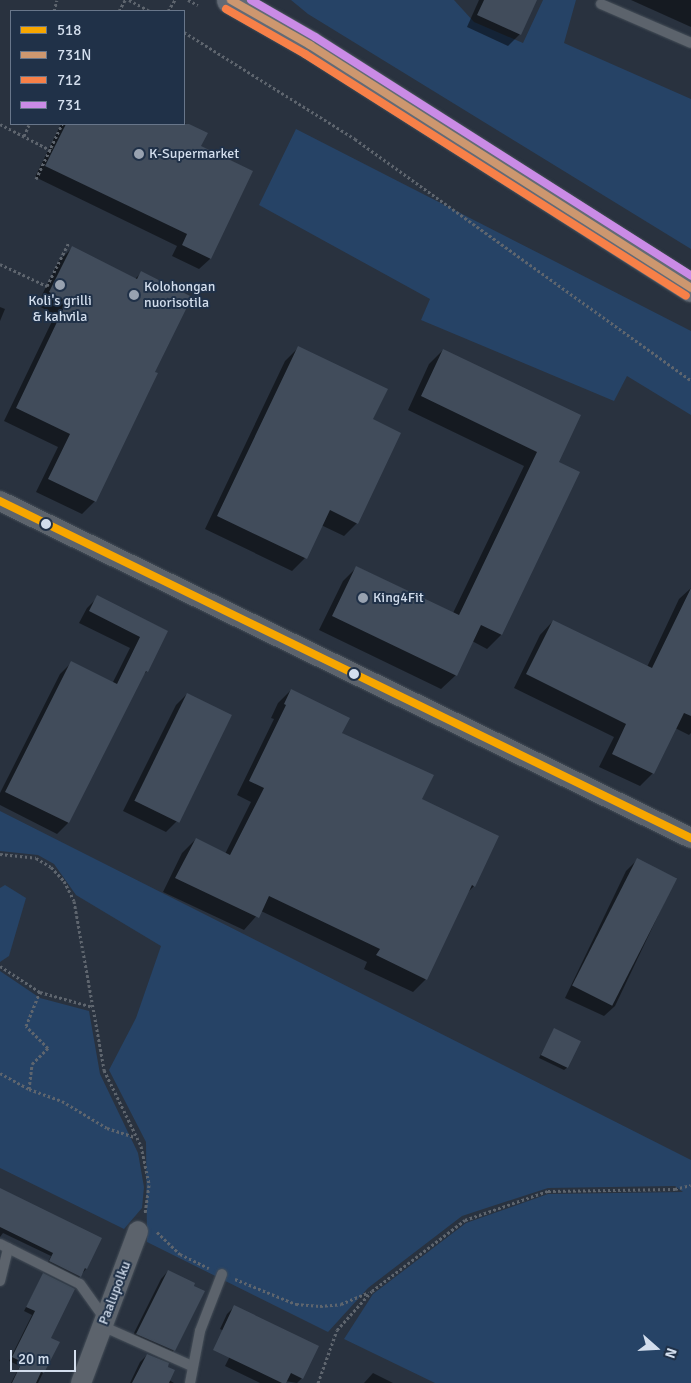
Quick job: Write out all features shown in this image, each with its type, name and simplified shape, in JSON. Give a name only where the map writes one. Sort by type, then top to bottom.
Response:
[{"type":"main road","points":[[231,0],[310,45],[691,288]]},
{"type":"main road","points":[[254,0],[310,45]]},
{"type":"street","points":[[0,501],[691,838]]},
{"type":"street","name":"Paalupolku","points":[[81,1383],[141,1224]]},
{"type":"lane","points":[[601,4],[691,43]]},
{"type":"lane","points":[[0,1281],[4,1246],[80,1284],[104,1322],[192,1366]]},
{"type":"lane","points":[[190,1383],[200,1331],[222,1274]]},
{"type":"path","points":[[130,0],[148,10]]},
{"type":"path","points":[[188,0],[198,5]]},
{"type":"path","points":[[185,33],[354,139],[691,380]]},
{"type":"path","points":[[0,124],[51,151]]},
{"type":"path","points":[[24,136],[29,125]]},
{"type":"path","points":[[36,179],[51,151],[62,125]]},
{"type":"path","points":[[0,264],[47,286],[69,242]]},
{"type":"path","points":[[0,854],[36,858],[51,867],[64,881],[74,901],[104,1070],[142,1146],[148,1185],[147,1209],[141,1224],[180,1254],[222,1274],[296,1304],[320,1306],[341,1304],[372,1291]]},
{"type":"path","points":[[0,966],[40,992],[93,1007]]},
{"type":"path","points":[[29,1089],[32,1064],[48,1048],[26,1026],[40,992]]},
{"type":"path","points":[[0,1073],[29,1089],[62,1101],[107,1128],[136,1137]]},
{"type":"path","points":[[318,1383],[337,1330],[372,1291],[465,1220],[548,1191],[676,1189],[691,1185]]},
{"type":"shaded area","points":[[291,0],[454,0],[474,22],[523,43],[543,0],[576,0],[564,43],[691,99],[691,249],[308,14]]},
{"type":"shaded area","points":[[296,129],[691,331],[691,415],[627,376],[614,401],[421,320],[430,299],[259,205]]},
{"type":"shaded area","points":[[0,811],[691,1160],[691,1383],[435,1383],[344,1339],[373,1294],[466,1223],[548,1194],[683,1192],[675,1186],[548,1188],[462,1216],[368,1288],[328,1332],[147,1242],[146,1142],[109,1070],[136,1018],[161,946],[76,895],[54,864],[38,855],[0,851]]},
{"type":"shaded area","points":[[5,885],[26,898],[9,956],[0,962],[0,888]]},
{"type":"shaded area","points":[[0,971],[40,998],[89,1011],[100,1074],[138,1153],[144,1187],[142,1208],[124,1229],[0,1168]]},
{"type":"building","points":[[484,0],[537,0],[521,35],[477,15]]},
{"type":"building","points":[[189,124],[208,133],[201,146],[253,171],[211,259],[182,245],[187,234],[45,166],[66,125]]},
{"type":"building","points":[[72,246],[137,279],[141,271],[192,297],[155,372],[158,373],[96,502],[48,479],[70,434],[16,408],[67,301],[49,292]]},
{"type":"building","points":[[298,346],[388,389],[373,419],[401,433],[358,524],[330,510],[307,559],[217,516]]},
{"type":"building","points":[[443,349],[581,415],[559,462],[580,472],[502,635],[481,625],[457,676],[332,616],[356,566],[459,615],[537,452],[421,396]]},
{"type":"building","points":[[691,588],[691,716],[684,713],[654,774],[612,754],[626,724],[526,674],[553,620],[652,668]]},
{"type":"building","points":[[97,595],[168,631],[69,823],[5,792],[71,661],[117,684],[140,637],[89,611]]},
{"type":"building","points":[[291,689],[350,718],[342,733],[434,775],[422,799],[499,836],[475,887],[472,885],[427,980],[376,955],[380,949],[269,896],[259,918],[175,878],[196,838],[230,855],[264,788],[249,781],[286,705],[284,704]]},
{"type":"building","points":[[187,693],[232,715],[179,823],[134,801]]},
{"type":"building","points":[[637,858],[677,878],[612,1006],[572,985]]},
{"type":"building","points":[[554,1028],[581,1041],[568,1068],[541,1055]]},
{"type":"building","points":[[0,1188],[102,1238],[81,1277],[49,1261],[53,1253],[0,1227]]},
{"type":"building","points":[[168,1270],[195,1283],[194,1286],[205,1291],[175,1351],[136,1334]]},
{"type":"building","points":[[43,1273],[75,1289],[51,1338],[60,1342],[44,1373],[41,1372],[36,1383],[12,1383],[22,1362],[12,1357],[35,1311],[26,1307]]},
{"type":"building","points":[[234,1305],[319,1346],[303,1379],[291,1373],[286,1383],[282,1383],[213,1350]]},
{"type":"building","points":[[147,1354],[169,1363],[168,1367],[175,1370],[169,1383],[132,1383]]},
{"type":"transit line","name":"731N","points":[[231,0],[310,45],[691,288]]},
{"type":"transit line","name":"731","points":[[251,0],[315,37],[691,276]]},
{"type":"transit line","name":"712","points":[[226,9],[305,54],[686,296]]},
{"type":"transit line","name":"518","points":[[0,501],[691,838]]},
{"type":"place","name":"K-Supermarket","points":[[139,154]]},
{"type":"place","name":"Koli's grilli & kahvila","points":[[60,285]]},
{"type":"place","name":"Kolohongan nuorisotila","points":[[134,295]]},
{"type":"place","name":"King4Fit","points":[[363,598]]}]
